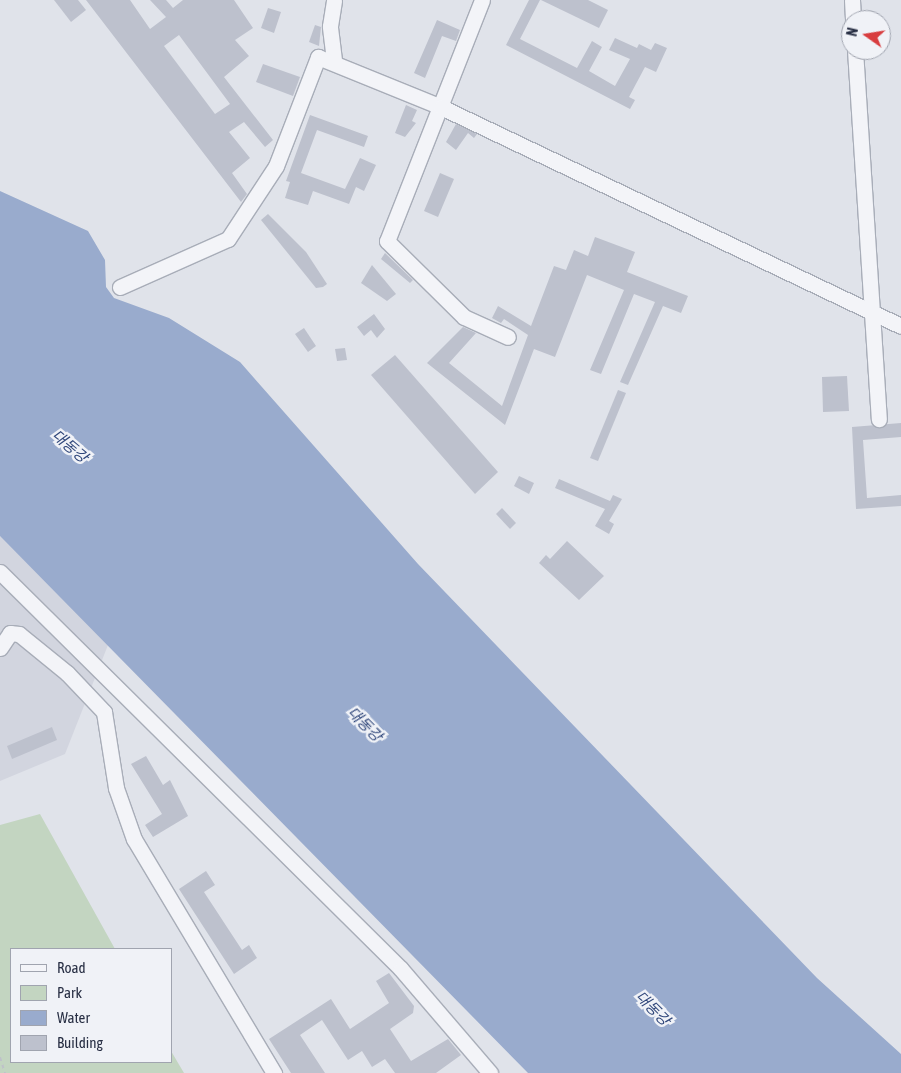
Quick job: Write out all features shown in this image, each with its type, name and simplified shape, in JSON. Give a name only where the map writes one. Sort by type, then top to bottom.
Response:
[{"type":"street","points":[[334,0],[330,26],[334,60]]},
{"type":"street","points":[[482,0],[387,241],[464,317],[508,337]]},
{"type":"street","points":[[120,287],[228,239],[276,166],[318,57],[334,60],[441,108],[901,326]]},
{"type":"street","points":[[856,60],[870,310],[879,420]]},
{"type":"street","points":[[0,572],[401,969],[490,1073]]},
{"type":"street","points":[[0,648],[10,633],[19,634],[68,673],[104,712],[116,788],[134,840],[274,1073]]},
{"type":"path","points":[[0,1057],[6,1073]]},
{"type":"shaded area","points":[[0,536],[108,645],[65,754],[0,781]]},
{"type":"green space","points":[[40,814],[114,948],[10,948],[10,1063],[172,1063],[172,1053],[184,1073],[0,1073],[0,825]]},
{"type":"water","name":"대동강","points":[[0,191],[88,231],[105,260],[106,287],[114,298],[169,318],[240,362],[418,564],[817,978],[901,1054],[901,1073],[528,1073],[0,536]]},
{"type":"building","points":[[54,0],[78,0],[86,10],[71,22]]},
{"type":"building","points":[[86,0],[130,0],[150,29],[166,17],[150,0],[166,0],[173,8],[183,0],[234,0],[253,28],[235,40],[249,56],[224,77],[273,140],[265,147],[244,122],[229,132],[250,158],[232,173],[247,194],[241,202]],"holes":[[[179,35],[230,104],[215,114],[164,46]]]},
{"type":"building","points":[[529,0],[540,0],[520,39],[577,68],[592,41],[602,47],[589,71],[615,86],[630,59],[609,50],[615,38],[637,48],[639,44],[651,50],[655,43],[667,48],[656,72],[645,67],[629,97],[635,100],[630,109],[506,45]]},
{"type":"building","points":[[541,0],[588,0],[608,10],[599,28]]},
{"type":"building","points":[[268,8],[281,12],[274,33],[261,28]]},
{"type":"building","points":[[437,20],[460,30],[456,41],[442,36],[425,78],[414,73]]},
{"type":"building","points":[[315,25],[321,27],[319,46],[309,42]]},
{"type":"building","points":[[263,64],[300,77],[293,96],[256,82]]},
{"type":"building","points":[[406,105],[417,110],[412,121],[416,123],[405,137],[395,133]]},
{"type":"building","points":[[310,115],[368,136],[364,147],[317,130],[301,173],[345,189],[360,158],[376,165],[364,191],[356,187],[349,204],[313,191],[308,205],[285,198],[290,182],[286,181]]},
{"type":"building","points":[[456,124],[477,134],[474,138],[468,133],[456,150],[446,142]]},
{"type":"building","points":[[440,173],[454,179],[438,217],[424,211]]},
{"type":"building","points":[[268,214],[306,252],[327,284],[316,288],[261,220]]},
{"type":"building","points":[[595,237],[635,252],[627,272],[688,296],[681,313],[663,306],[628,385],[620,382],[655,302],[634,294],[601,374],[590,370],[624,290],[587,275],[555,357],[534,349],[505,425],[427,363],[463,327],[476,333],[449,363],[502,406],[528,335],[504,319],[501,323],[492,318],[498,306],[531,326],[554,266],[566,270],[574,250],[588,256]]},
{"type":"building","points":[[385,253],[413,280],[410,283],[381,259]]},
{"type":"building","points":[[372,265],[396,294],[387,301],[361,283]]},
{"type":"building","points":[[374,314],[385,329],[377,338],[371,330],[364,336],[357,327]]},
{"type":"building","points":[[304,328],[316,346],[308,352],[295,334]]},
{"type":"building","points":[[345,348],[347,360],[337,361],[335,349]]},
{"type":"building","points":[[395,355],[498,472],[475,494],[371,375]]},
{"type":"building","points":[[847,376],[849,411],[823,412],[822,377]]},
{"type":"building","points":[[618,390],[626,393],[598,461],[590,458]]},
{"type":"building","points":[[901,423],[901,437],[863,440],[867,498],[901,495],[901,506],[856,509],[852,427]]},
{"type":"building","points":[[519,476],[534,483],[529,494],[514,486]]},
{"type":"building","points":[[559,479],[610,501],[613,495],[622,499],[609,521],[614,524],[609,534],[595,526],[605,509],[555,488]]},
{"type":"building","points":[[502,508],[516,523],[510,529],[496,514]]},
{"type":"building","points":[[567,541],[604,576],[579,600],[539,563],[546,555],[550,559]]},
{"type":"building","points":[[52,727],[57,740],[12,759],[7,746]]},
{"type":"building","points":[[146,756],[163,785],[170,780],[188,816],[153,837],[145,825],[162,814],[131,764]]},
{"type":"building","points":[[206,871],[215,885],[204,892],[242,950],[249,945],[257,958],[234,974],[179,889]]},
{"type":"building","points":[[389,973],[414,1006],[413,1013],[390,1029],[411,1061],[448,1039],[461,1055],[436,1073],[395,1073],[385,1059],[372,1067],[362,1051],[348,1060],[322,1020],[300,1035],[325,1073],[291,1073],[269,1039],[331,999],[350,1029],[389,1003],[376,981]]}]
